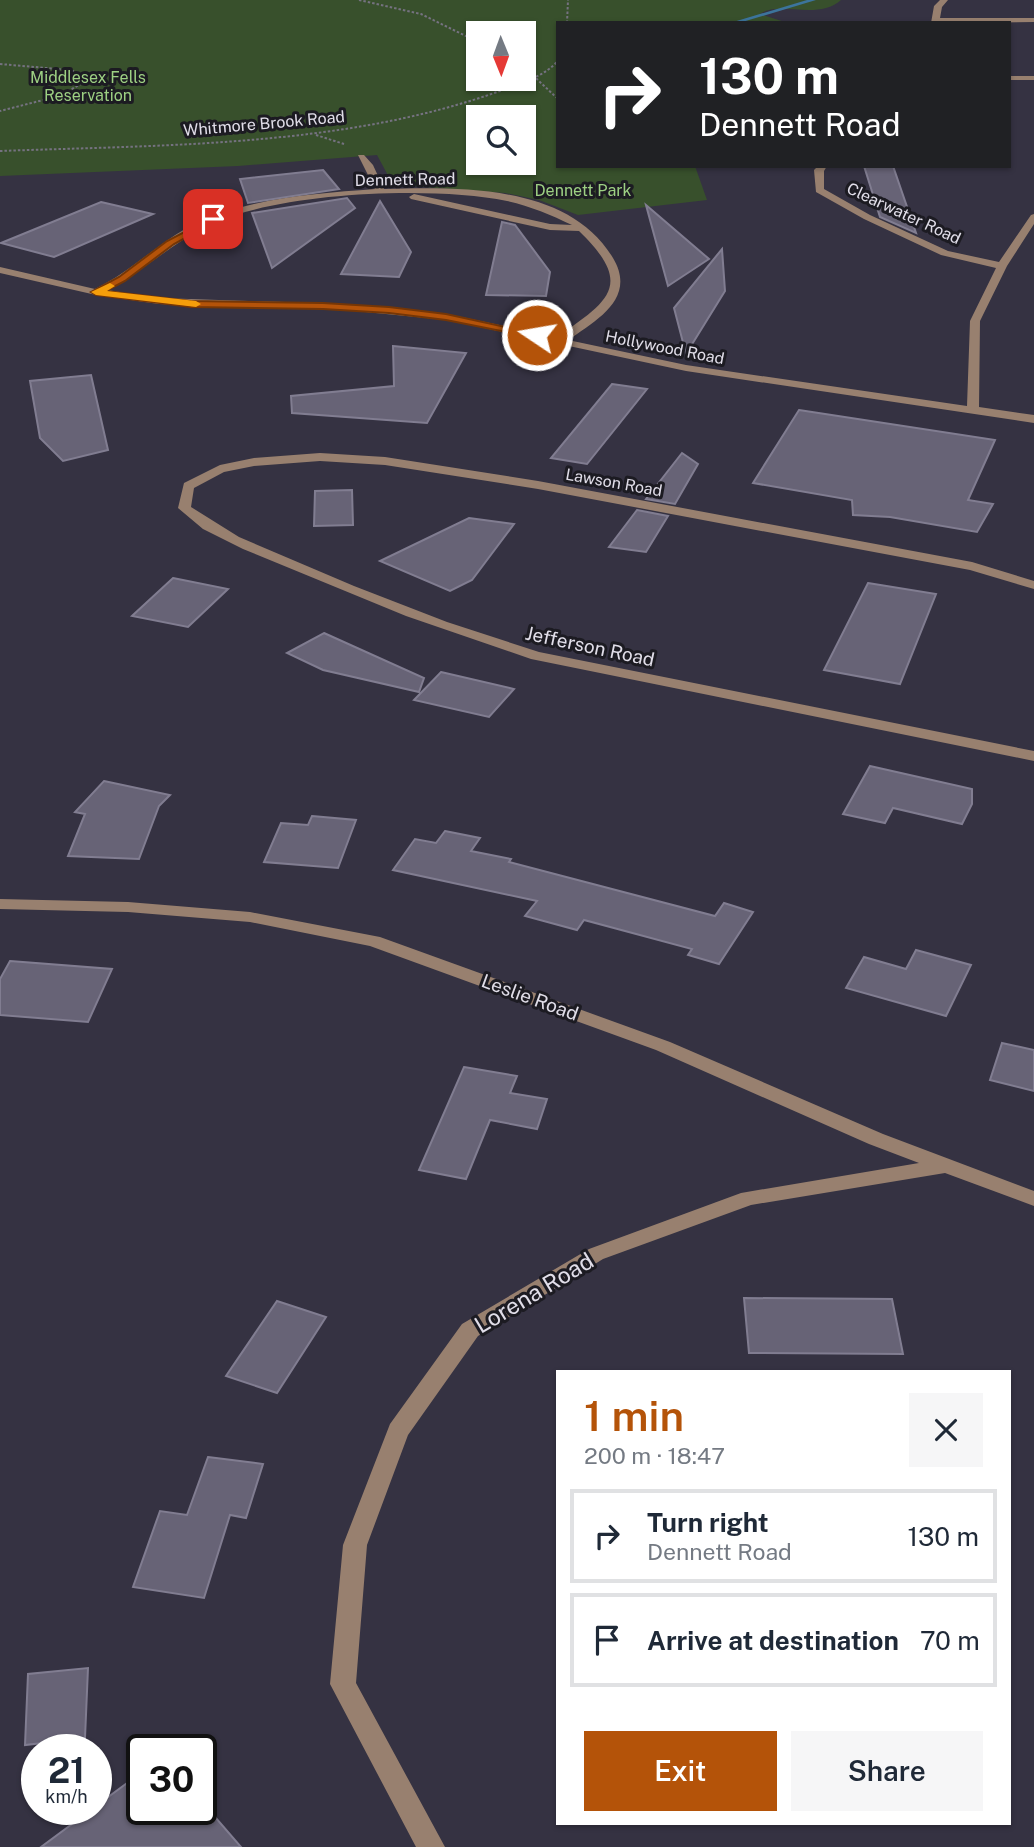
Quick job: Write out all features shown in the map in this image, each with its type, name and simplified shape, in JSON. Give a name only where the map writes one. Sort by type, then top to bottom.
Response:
[{"type":"street","points":[[944,0],[938,6],[935,21],[1034,20]]},
{"type":"street","points":[[1011,78],[1034,78]]},
{"type":"street","points":[[361,157],[368,165],[381,193]]},
{"type":"street","name":"Clearwater Road","points":[[821,168],[820,190],[867,217],[945,253],[1002,266]]},
{"type":"street","points":[[408,192],[424,201],[550,228],[583,228]]},
{"type":"street","name":"Dennett Road","points":[[96,292],[122,279],[178,238],[226,215],[268,205],[381,193],[459,193],[511,200],[556,213],[583,228],[614,265],[618,277],[615,291],[600,311],[560,340]]},
{"type":"street","points":[[973,410],[975,321],[1002,266],[1034,217]]},
{"type":"street","name":"Hollywood Road","points":[[0,270],[96,292],[191,304],[345,306],[473,321],[686,368],[1034,419]]},
{"type":"street","name":"Lawson Road","points":[[188,486],[220,470],[254,462],[320,457],[384,461],[538,485],[944,561],[1034,585]]},
{"type":"street","name":"Jefferson Road","points":[[188,486],[184,508],[203,525],[318,576],[467,636],[536,656],[1034,755]]},
{"type":"street","name":"Leslie Road","points":[[0,905],[128,906],[250,917],[374,941],[663,1046],[876,1139],[1034,1199]]},
{"type":"street","name":"Lorena Road","points":[[431,1847],[343,1684],[355,1545],[398,1430],[470,1330],[596,1254],[748,1198],[946,1166]]},
{"type":"path","points":[[359,0],[421,14],[466,36]]},
{"type":"path","points":[[567,21],[568,0]]},
{"type":"path","name":"Whitmore Brook Road","points":[[536,77],[556,62]]},
{"type":"path","points":[[0,64],[78,72],[88,80],[82,86],[64,93],[0,111]]},
{"type":"path","points":[[536,77],[556,97]]},
{"type":"path","name":"Whitmore Brook Road","points":[[0,151],[159,145],[311,134],[407,119],[482,99],[502,91]]},
{"type":"path","points":[[311,134],[350,145],[361,157]]},
{"type":"green space","name":"Middlesex Fells Reservation","points":[[0,0],[841,0],[821,9],[777,9],[760,14],[782,21],[556,21],[556,168],[696,168],[707,200],[578,215],[539,200],[505,193],[398,185],[391,181],[377,155],[238,166],[0,176]]},
{"type":"building","points":[[865,168],[894,168],[916,233],[880,217]]},
{"type":"building","points":[[323,170],[339,189],[248,203],[240,179]]},
{"type":"building","points":[[347,198],[355,208],[272,268],[252,213]]},
{"type":"building","points":[[380,201],[411,252],[399,277],[341,274]]},
{"type":"building","points":[[101,202],[153,214],[54,257],[1,243]]},
{"type":"building","points":[[646,205],[709,259],[668,286]]},
{"type":"building","points":[[502,222],[515,225],[550,272],[546,296],[486,295]]},
{"type":"building","points":[[722,249],[725,291],[686,354],[674,308]]},
{"type":"building","points":[[393,346],[466,353],[427,423],[292,413],[291,396],[394,386]]},
{"type":"building","points":[[91,375],[108,450],[63,461],[40,438],[30,381]]},
{"type":"building","points":[[612,384],[647,389],[587,464],[551,458]]},
{"type":"building","points":[[799,410],[995,440],[968,500],[993,504],[977,532],[890,517],[853,515],[852,500],[753,483]]},
{"type":"building","points":[[682,453],[698,464],[675,504],[646,499]]},
{"type":"building","points":[[352,490],[353,525],[314,526],[315,491]]},
{"type":"building","points":[[637,510],[668,516],[646,552],[609,547]]},
{"type":"building","points":[[469,518],[514,524],[472,580],[450,591],[380,561]]},
{"type":"building","points":[[173,578],[228,589],[188,627],[132,616]]},
{"type":"building","points":[[868,583],[936,594],[900,684],[824,670]]},
{"type":"building","points":[[324,633],[424,678],[419,692],[323,670],[287,653]]},
{"type":"building","points":[[441,672],[514,689],[489,717],[414,700]]},
{"type":"building","points":[[870,766],[972,789],[972,804],[962,824],[893,808],[885,823],[843,814]]},
{"type":"building","points":[[104,781],[170,795],[159,806],[139,859],[68,856],[85,814],[75,812]]},
{"type":"building","points":[[312,816],[356,820],[338,868],[264,862],[281,823],[308,825]]},
{"type":"building","points":[[445,831],[480,838],[471,851],[511,859],[509,862],[715,916],[724,903],[753,912],[719,964],[688,955],[692,949],[584,920],[577,930],[525,916],[537,901],[393,870],[415,839],[436,843]]},
{"type":"building","points":[[916,950],[971,965],[946,1016],[846,988],[864,957],[906,969]]},
{"type":"building","points":[[10,961],[112,969],[88,1022],[0,1015],[0,979]]},
{"type":"building","points":[[1002,1043],[1034,1050],[1034,1091],[990,1080]]},
{"type":"building","points":[[464,1067],[517,1076],[510,1093],[547,1099],[537,1129],[490,1120],[466,1179],[419,1170]]},
{"type":"building","points":[[744,1298],[892,1299],[903,1354],[749,1353]]},
{"type":"building","points":[[277,1301],[326,1317],[277,1393],[226,1376]]},
{"type":"building","points":[[208,1457],[263,1464],[246,1518],[230,1515],[204,1598],[133,1587],[160,1511],[187,1515]]},
{"type":"building","points":[[88,1668],[85,1734],[25,1734],[28,1674]]},
{"type":"building","points":[[126,1784],[126,1825],[217,1825],[217,1819],[241,1847],[41,1847],[71,1825],[112,1825],[112,1794]]},
{"type":"waterway","points":[[739,21],[813,0]]},
{"type":"slow traffic","points":[[110,286],[96,292],[143,300],[196,304]]},
{"type":"route","points":[[213,219],[171,243],[122,279],[96,292],[191,304],[345,306],[389,310],[494,325],[537,335]]},
{"type":"park label","name":"Dennett Park","points":[[583,190]]}]
